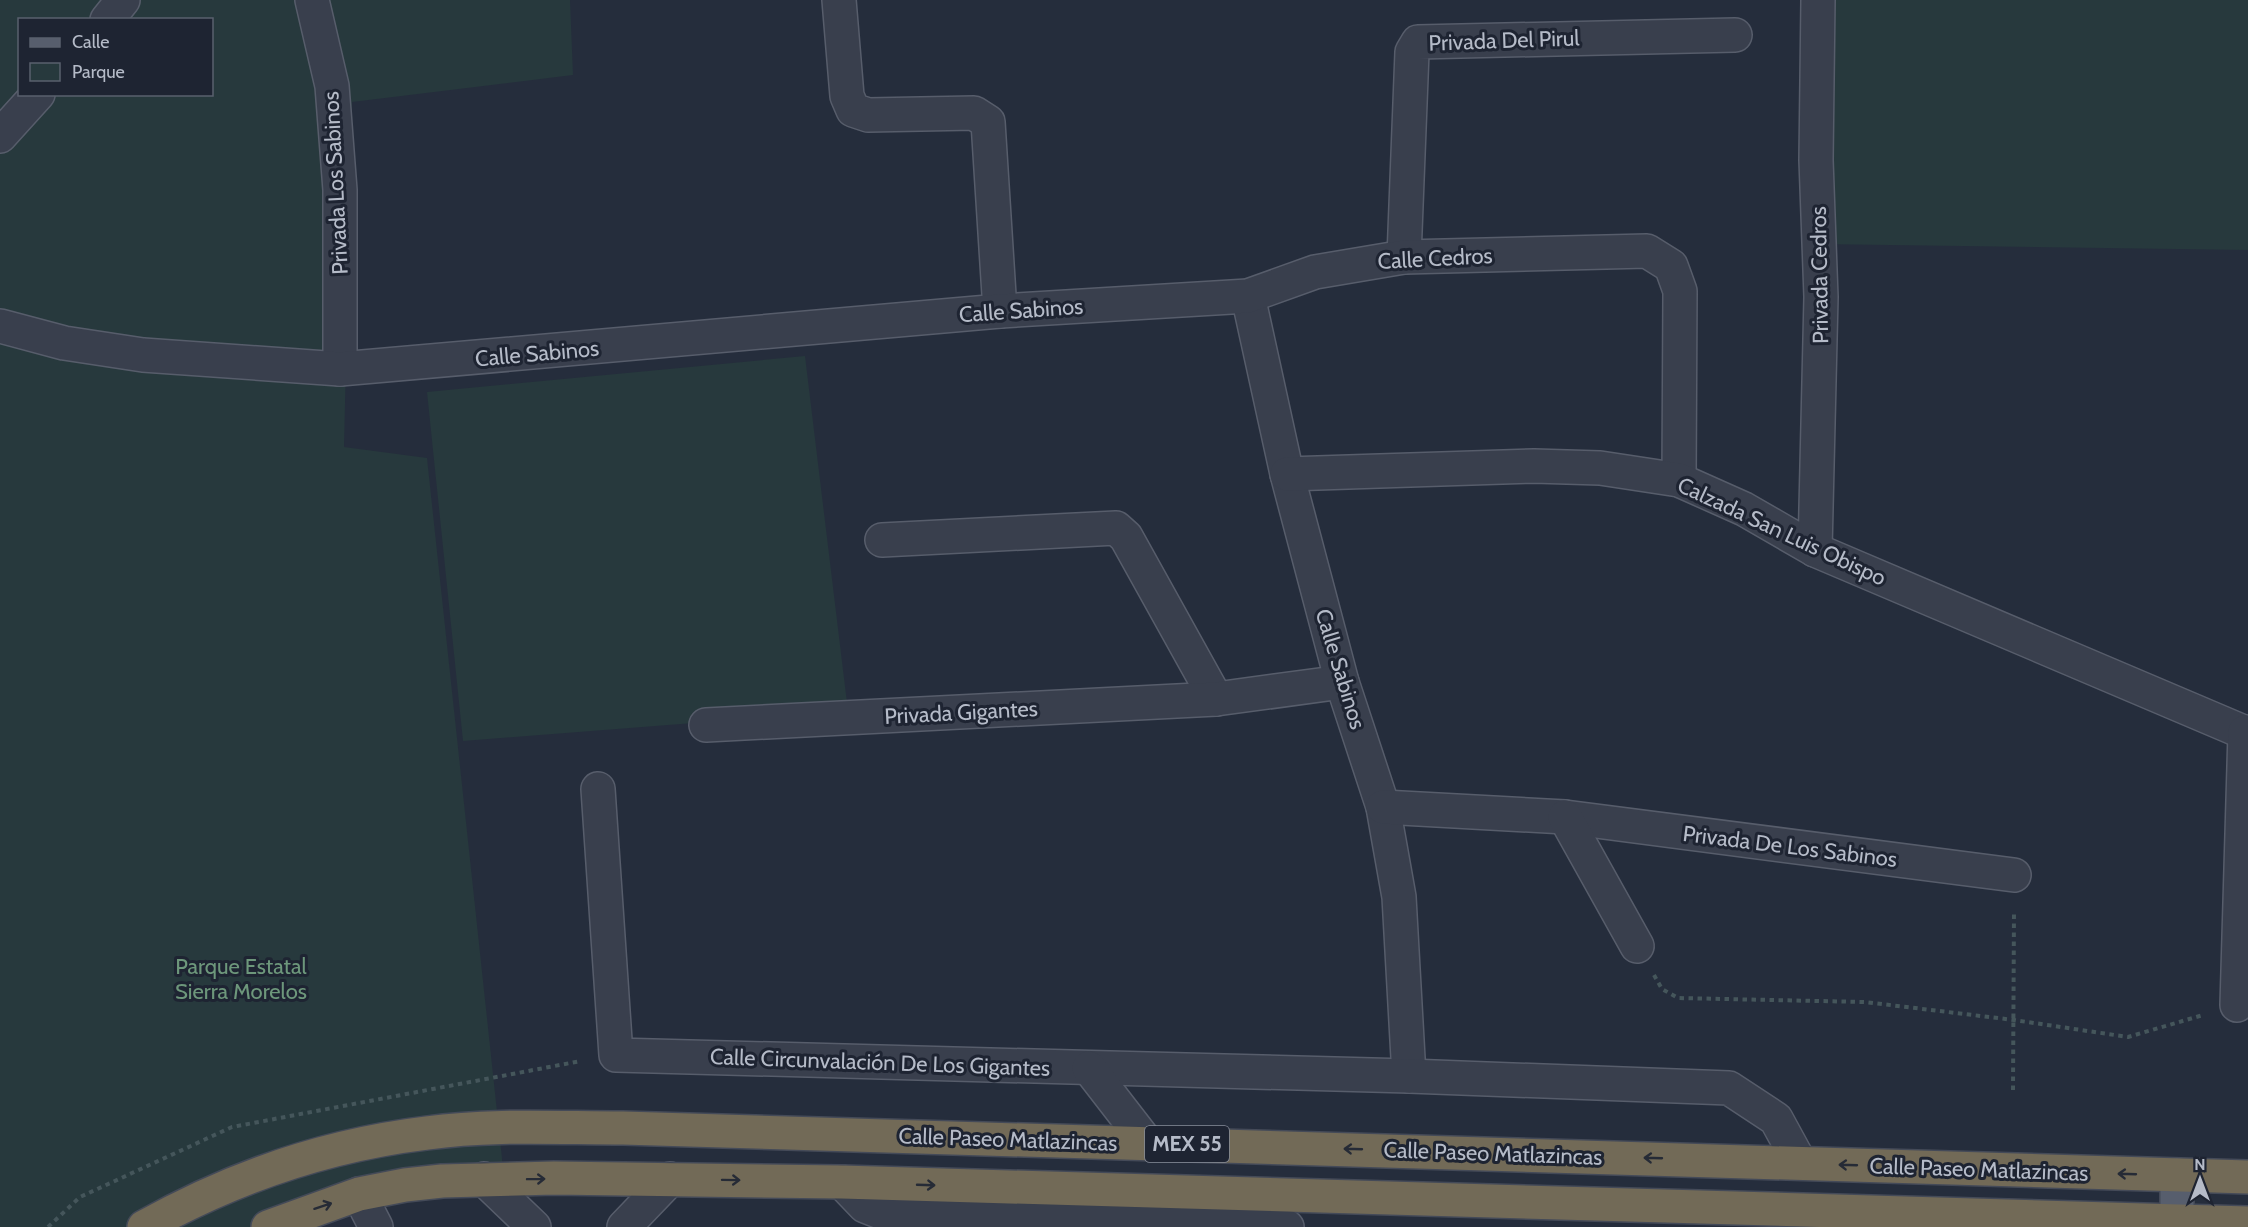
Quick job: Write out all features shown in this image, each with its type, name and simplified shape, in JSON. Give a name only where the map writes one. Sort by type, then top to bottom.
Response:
[{"type":"highway","name":"Calle Paseo Matlazincas","points":[[144,1227],[194,1200],[289,1162],[350,1145],[429,1132],[503,1127],[623,1128],[1147,1143],[2248,1177]]},
{"type":"highway","name":"Calle Paseo Matlazincas","points":[[268,1227],[359,1194],[414,1184],[484,1179],[842,1182],[2248,1223]]},
{"type":"main road","points":[[2177,1175],[2177,1220]]},
{"type":"street","points":[[109,18],[123,0]]},
{"type":"street","name":"Privada Los Sabinos","points":[[312,0],[332,86],[340,190],[339,369]]},
{"type":"street","points":[[839,0],[846,96],[853,110],[868,115],[974,113],[988,122],[1000,311]]},
{"type":"street","name":"Privada Cedros","points":[[1815,550],[1821,297],[1816,160],[1818,0]]},
{"type":"street","name":"Privada Del Pirul","points":[[1404,256],[1412,52],[1418,42],[1735,35]]},
{"type":"street","points":[[0,136],[36,96]]},
{"type":"street","name":"Calle Cedros","points":[[1248,296],[1315,273],[1404,256],[1647,251],[1661,257],[1671,266],[1680,291],[1679,480]]},
{"type":"street","name":"Calle Sabinos","points":[[0,326],[64,343],[143,355],[339,369],[1000,311],[1248,296],[1287,474],[1342,682],[1383,807],[1399,897],[1409,1076]]},
{"type":"street","name":"Calzada San Luis Obispo","points":[[1287,474],[1534,466],[1600,468],[1679,480],[1744,509],[1815,550],[2246,733]]},
{"type":"street","points":[[882,540],[1116,528],[1126,537],[1216,699]]},
{"type":"street","name":"Privada Gigantes","points":[[706,725],[1216,699],[1342,682]]},
{"type":"street","points":[[2237,1005],[2246,733]]},
{"type":"street","name":"Calle Circunvalación De Los Gigantes","points":[[598,789],[616,1055],[1409,1076],[1729,1088],[1776,1119],[1800,1163]]},
{"type":"street","name":"Privada De Los Sabinos","points":[[1383,807],[1565,817],[2014,875]]},
{"type":"street","points":[[1565,817],[1637,946]]},
{"type":"street","points":[[1089,1068],[1147,1143]]},
{"type":"street","points":[[484,1179],[534,1227]]},
{"type":"street","points":[[624,1227],[670,1179]]},
{"type":"street","points":[[842,1182],[865,1206],[888,1215],[1287,1227]]},
{"type":"street","points":[[359,1194],[376,1227]]},
{"type":"path","points":[[2013,1090],[2014,875]]},
{"type":"path","points":[[1637,946],[1662,989],[1678,998],[1865,1002],[2014,1020],[2128,1037],[2237,1005]]},
{"type":"green space","name":"Parque Estatal Sierra Morelos","points":[[0,0],[570,0],[573,75],[352,102],[344,447],[427,458],[504,1177],[260,1227],[0,1227]]},
{"type":"green space","points":[[1822,0],[2248,0],[2248,250],[1816,244]]},
{"type":"green space","points":[[805,356],[848,711],[463,741],[427,392]]}]
